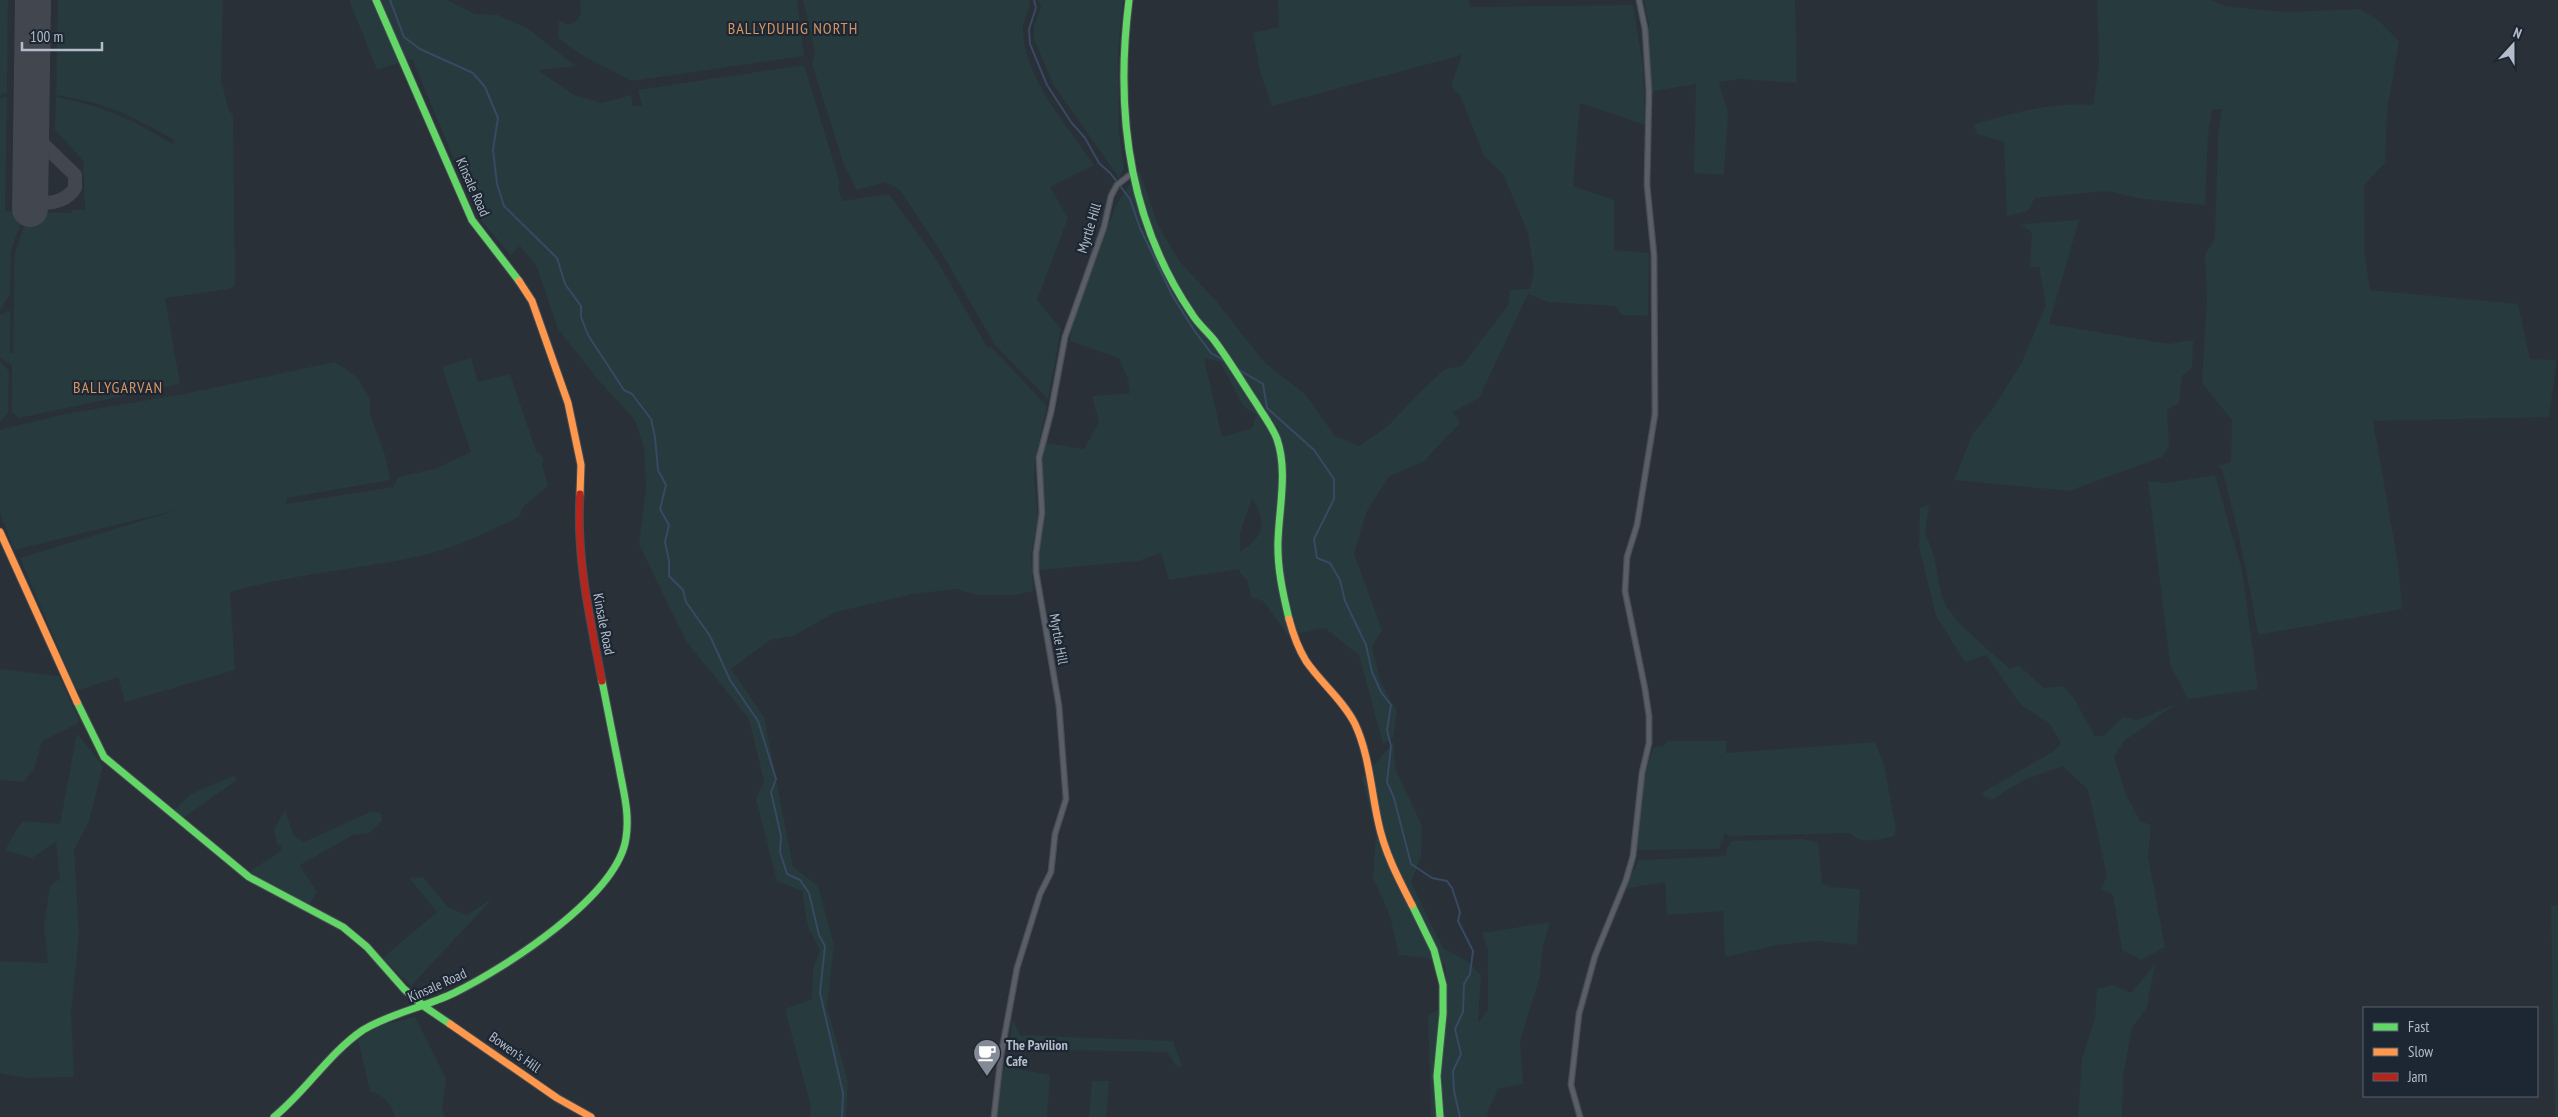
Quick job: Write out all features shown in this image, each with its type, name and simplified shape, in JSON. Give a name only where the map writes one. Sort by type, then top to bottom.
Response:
[{"type":"street","name":"Kinsale Road","points":[[274,1117],[310,1085],[345,1046],[363,1031],[386,1020],[425,1007],[465,988],[500,967],[537,940],[602,886],[617,866],[625,846],[627,809],[581,573],[578,524],[581,465],[568,404],[532,301],[515,274],[472,220],[438,136],[395,47],[376,0]]},
{"type":"street","points":[[1129,0],[1123,39],[1124,104],[1131,174],[1149,229],[1169,276],[1188,308],[1230,364],[1266,418],[1279,451],[1281,483],[1279,558],[1287,610],[1298,648],[1308,665],[1341,703],[1355,724],[1386,852],[1428,937],[1440,969],[1444,999],[1438,1073],[1440,1117]]},
{"type":"street","points":[[1580,1117],[1571,1085],[1579,1014],[1595,956],[1626,880],[1633,856],[1642,773],[1649,743],[1646,698],[1625,591],[1627,557],[1637,525],[1655,414],[1654,255],[1647,185],[1649,92],[1645,29],[1639,0]]},
{"type":"street","name":"Myrtle Hill","points":[[994,1117],[1001,1055],[1017,968],[1040,894],[1051,872],[1055,834],[1066,799],[1059,706],[1036,572],[1042,513],[1039,458],[1051,412],[1068,325],[1104,227],[1108,204],[1119,183],[1131,174]]},
{"type":"street","name":"Bowen's Hill","points":[[0,532],[61,670],[104,758],[249,877],[343,927],[367,947],[404,989],[425,1007],[557,1098],[591,1117]]},
{"type":"green space","points":[[0,0],[8,0],[7,93],[0,95]]},
{"type":"green space","points":[[58,0],[223,0],[221,80],[229,111],[233,115],[235,285],[230,289],[165,298],[180,384],[19,418],[12,412],[12,365],[0,358],[0,315],[10,310],[10,353],[13,353],[15,253],[29,212],[72,213],[72,210],[85,210],[83,160],[55,130],[56,97],[103,109],[144,127],[172,144],[175,142],[173,139],[126,114],[92,102],[56,95]]},
{"type":"green space","points":[[349,0],[447,0],[475,14],[498,15],[527,28],[576,66],[538,70],[574,95],[602,103],[631,95],[633,106],[642,105],[638,90],[804,65],[840,183],[838,187],[842,201],[889,194],[936,259],[987,347],[991,347],[1047,406],[1035,460],[1034,477],[1038,517],[1031,554],[1033,591],[1015,595],[977,595],[955,589],[913,594],[836,612],[793,636],[770,640],[731,669],[764,717],[793,867],[818,886],[834,945],[827,1007],[848,1082],[846,1117],[810,1117],[811,1107],[785,1009],[812,999],[813,969],[820,950],[808,927],[802,891],[777,881],[756,799],[764,781],[749,719],[686,641],[639,544],[646,488],[644,447],[635,420],[600,382],[558,329],[537,267],[520,246],[510,255],[478,216],[412,59],[377,70]]},
{"type":"green space","points":[[580,0],[797,0],[804,56],[632,81],[585,57],[558,38],[559,20],[568,25],[576,22],[581,13]]},
{"type":"green space","points":[[803,0],[1030,0],[1023,30],[1025,47],[1031,65],[1049,101],[1094,165],[1050,187],[1068,218],[1037,300],[1061,329],[1048,399],[995,345],[944,257],[900,190],[885,182],[857,190],[843,162],[812,64],[815,52]]},
{"type":"green space","points":[[1038,0],[1123,0],[1118,51],[1119,132],[1124,168],[1119,178],[1053,84],[1034,39],[1034,27],[1041,6]]},
{"type":"green space","points":[[1278,0],[1469,0],[1470,7],[1633,5],[1643,66],[1645,125],[1580,103],[1573,186],[1614,200],[1614,250],[1649,253],[1648,316],[1622,315],[1615,306],[1548,302],[1528,294],[1479,398],[1453,412],[1460,423],[1424,461],[1388,477],[1366,513],[1354,554],[1382,630],[1372,647],[1381,682],[1397,712],[1393,738],[1383,744],[1359,655],[1325,628],[1288,635],[1263,601],[1251,597],[1247,580],[1240,573],[1240,569],[1169,580],[1161,553],[1138,561],[1040,570],[1039,550],[1046,515],[1042,465],[1046,443],[1084,449],[1099,422],[1092,396],[1130,393],[1128,379],[1119,358],[1070,341],[1073,323],[1116,205],[1139,170],[1158,225],[1180,262],[1216,301],[1265,363],[1306,395],[1335,436],[1359,446],[1388,426],[1445,369],[1462,366],[1509,304],[1510,290],[1530,289],[1534,270],[1528,233],[1503,174],[1484,156],[1461,97],[1451,86],[1462,55],[1272,106],[1260,71],[1253,33],[1279,27]],"holes":[[[1204,358],[1220,362],[1243,406],[1256,415],[1252,428],[1222,437]],[[1252,499],[1260,515],[1261,528],[1259,535],[1240,552],[1240,533]]]},
{"type":"green space","points":[[1644,0],[1795,0],[1797,83],[1739,79],[1719,82],[1728,113],[1724,175],[1694,173],[1696,84],[1649,92],[1649,24]]},
{"type":"green space","points":[[2097,0],[2211,0],[2224,6],[2285,12],[2360,9],[2378,20],[2399,41],[2387,111],[2385,163],[2364,185],[2365,257],[2370,290],[2518,304],[2530,359],[2557,360],[2549,417],[2373,421],[2398,563],[2402,609],[2258,635],[2238,531],[2222,469],[2218,466],[2231,462],[2232,420],[2202,383],[2207,298],[2205,254],[2215,238],[2218,137],[2222,109],[2212,109],[2208,135],[2205,205],[2142,199],[2107,191],[2035,198],[2028,211],[2007,216],[2004,142],[1977,134],[1974,124],[2048,107],[2078,104],[2093,105],[2099,65]]},
{"type":"green space","points":[[7,97],[5,211],[25,212],[11,250],[10,294],[0,310],[0,98]]},
{"type":"green space","points":[[2079,220],[2049,324],[2169,344],[2193,340],[2192,368],[2182,376],[2179,403],[2167,410],[2169,446],[2162,457],[2069,491],[1954,480],[1972,435],[1992,410],[2022,362],[2046,305],[2039,267],[2030,267],[2032,233],[2021,224]]},
{"type":"green space","points":[[471,358],[478,382],[510,374],[536,451],[544,458],[542,465],[548,486],[523,507],[519,517],[471,539],[433,553],[396,561],[301,576],[230,592],[235,670],[125,702],[118,677],[79,690],[75,687],[20,558],[177,510],[14,550],[0,512],[0,430],[65,414],[184,394],[335,362],[357,377],[370,399],[370,415],[385,455],[390,480],[287,498],[286,504],[393,487],[398,477],[435,469],[471,452],[442,367]]},
{"type":"green space","points":[[0,361],[9,371],[8,413],[0,422]]},
{"type":"green space","points":[[2215,475],[2242,570],[2258,689],[2188,699],[2170,664],[2148,481],[2166,483]]},
{"type":"green space","points":[[1929,505],[1925,535],[1932,550],[1943,599],[1962,626],[2010,669],[2018,665],[2044,688],[2063,686],[2073,697],[2095,736],[2103,736],[2123,717],[2137,720],[2176,704],[2124,741],[2114,756],[2126,795],[2140,821],[2151,825],[2148,857],[2165,947],[2141,960],[2122,950],[2113,895],[2101,889],[2107,876],[2088,790],[2063,766],[2026,779],[1991,800],[1980,794],[2054,751],[2061,743],[2049,723],[2021,705],[1986,655],[1965,662],[1936,616],[1919,547],[1920,508]]},
{"type":"green space","points":[[0,669],[59,676],[79,720],[77,724],[42,741],[34,769],[23,782],[0,780]]},
{"type":"green space","points":[[77,733],[103,766],[89,821],[74,850],[79,935],[71,1013],[74,1077],[26,1078],[0,1073],[0,961],[48,963],[44,926],[50,886],[60,878],[56,842],[32,858],[5,850],[22,821],[60,824]]},
{"type":"green space","points":[[1668,741],[1727,741],[1726,753],[1875,742],[1884,765],[1896,829],[1894,836],[1877,840],[1865,840],[1854,837],[1850,833],[1728,836],[1725,833],[1719,849],[1637,849],[1645,772],[1654,747],[1663,746]]},
{"type":"green space","points":[[1394,742],[1395,768],[1422,826],[1421,857],[1411,882],[1443,948],[1467,961],[1481,975],[1478,1023],[1488,1010],[1488,949],[1482,933],[1550,922],[1543,946],[1539,980],[1520,1041],[1523,1084],[1498,1089],[1487,1113],[1488,1117],[1431,1117],[1428,1016],[1448,1003],[1445,965],[1426,958],[1399,955],[1390,916],[1373,877],[1376,833],[1362,778]]},
{"type":"green space","points":[[233,776],[237,780],[183,818],[174,810],[191,794]]},
{"type":"green space","points":[[285,810],[294,836],[304,842],[372,811],[381,813],[382,821],[369,833],[353,835],[300,865],[317,893],[309,904],[249,872],[282,850],[282,845],[277,845],[274,829]]},
{"type":"green space","points":[[1802,839],[1818,842],[1822,884],[1832,887],[1859,889],[1857,945],[1817,941],[1778,945],[1729,956],[1725,955],[1723,911],[1667,915],[1665,882],[1624,889],[1639,860],[1726,856],[1727,848],[1731,841]]},
{"type":"green space","points":[[423,877],[449,908],[467,915],[493,898],[411,986],[383,958],[437,912],[409,878]]},
{"type":"green space","points":[[2558,905],[2558,1117],[2555,1117],[2551,906]]},
{"type":"green space","points":[[2155,964],[2147,1007],[2132,1028],[2123,1076],[2122,1117],[2078,1117],[2082,1059],[2095,1018],[2097,989],[2113,985],[2131,993]]},
{"type":"green space","points":[[415,1017],[446,1079],[442,1109],[445,1117],[395,1117],[386,1100],[370,1091],[358,1039],[379,1026]]},
{"type":"green space","points":[[1013,1020],[1020,1035],[1173,1041],[1182,1066],[1177,1067],[1167,1052],[1008,1049]]},
{"type":"green space","points":[[1004,1067],[1050,1075],[1047,1117],[997,1117]]},
{"type":"green space","points":[[1092,1081],[1109,1081],[1106,1117],[1089,1117]]},
{"type":"waterway","points":[[390,0],[404,37],[420,49],[473,73],[485,87],[498,118],[493,150],[497,184],[504,206],[557,258],[565,284],[581,306],[581,317],[588,335],[624,390],[632,394],[651,419],[655,437],[658,470],[666,485],[660,509],[669,525],[665,542],[669,561],[669,576],[683,590],[686,602],[710,636],[730,680],[758,721],[776,779],[771,792],[781,836],[780,852],[787,874],[800,880],[809,893],[819,935],[825,946],[820,993],[843,1093],[842,1117]]},
{"type":"waterway","points":[[1034,0],[1036,8],[1029,29],[1030,44],[1047,85],[1071,122],[1085,138],[1099,163],[1111,174],[1130,199],[1140,228],[1172,295],[1194,330],[1211,353],[1225,361]]},
{"type":"waterway","points":[[1236,368],[1263,384],[1267,408],[1314,450],[1334,479],[1334,499],[1314,539],[1317,558],[1330,563],[1340,580],[1345,601],[1366,645],[1372,672],[1381,692],[1391,705],[1387,730],[1391,746],[1387,782],[1394,798],[1411,864],[1432,878],[1447,881],[1452,888],[1460,912],[1458,921],[1473,951],[1470,974],[1464,984],[1463,1012],[1455,1029],[1461,1054],[1453,1071],[1454,1091],[1460,1117]]},
{"type":"taxiway","points":[[31,123],[43,144],[75,175],[75,188],[60,200],[43,202],[35,200],[28,195],[23,187],[20,168],[31,140]]},
{"type":"runway","points":[[30,209],[33,0]]},
{"type":"traffic: fast","points":[[376,0],[472,220],[519,281]]},
{"type":"traffic: fast","points":[[1129,0],[1125,41],[1126,123],[1131,163],[1140,202],[1153,241],[1170,278],[1194,318],[1214,340],[1230,363],[1277,439],[1282,464],[1278,561],[1289,619]]},
{"type":"traffic: fast","points":[[274,1117],[297,1096],[339,1050],[363,1030],[385,1019],[454,993],[476,982],[556,928],[582,906],[603,883],[618,860],[626,838],[627,811],[602,681]]},
{"type":"traffic: fast","points":[[77,702],[104,757],[249,877],[343,927],[367,947],[404,989],[425,1007],[450,1024]]},
{"type":"traffic: fast","points":[[1412,905],[1434,950],[1443,985],[1443,1014],[1437,1076],[1440,1117]]},
{"type":"traffic: slow","points":[[519,281],[532,301],[568,403],[581,465],[580,494]]},
{"type":"traffic: slow","points":[[0,532],[77,702]]},
{"type":"traffic: slow","points":[[1289,619],[1296,641],[1306,661],[1350,715],[1360,735],[1367,759],[1378,821],[1384,843],[1412,905]]},
{"type":"traffic: slow","points":[[450,1024],[557,1098],[591,1117]]},
{"type":"traffic: jam","points":[[580,494],[579,518],[582,565],[602,681]]},
{"type":"place","name":"The Pavilion Cafe","points":[[987,1077]]},
{"type":"district","name":"BALLYDUHIG NORTH","points":[[793,28]]},
{"type":"district","name":"BALLYGARVAN","points":[[118,387]]}]
